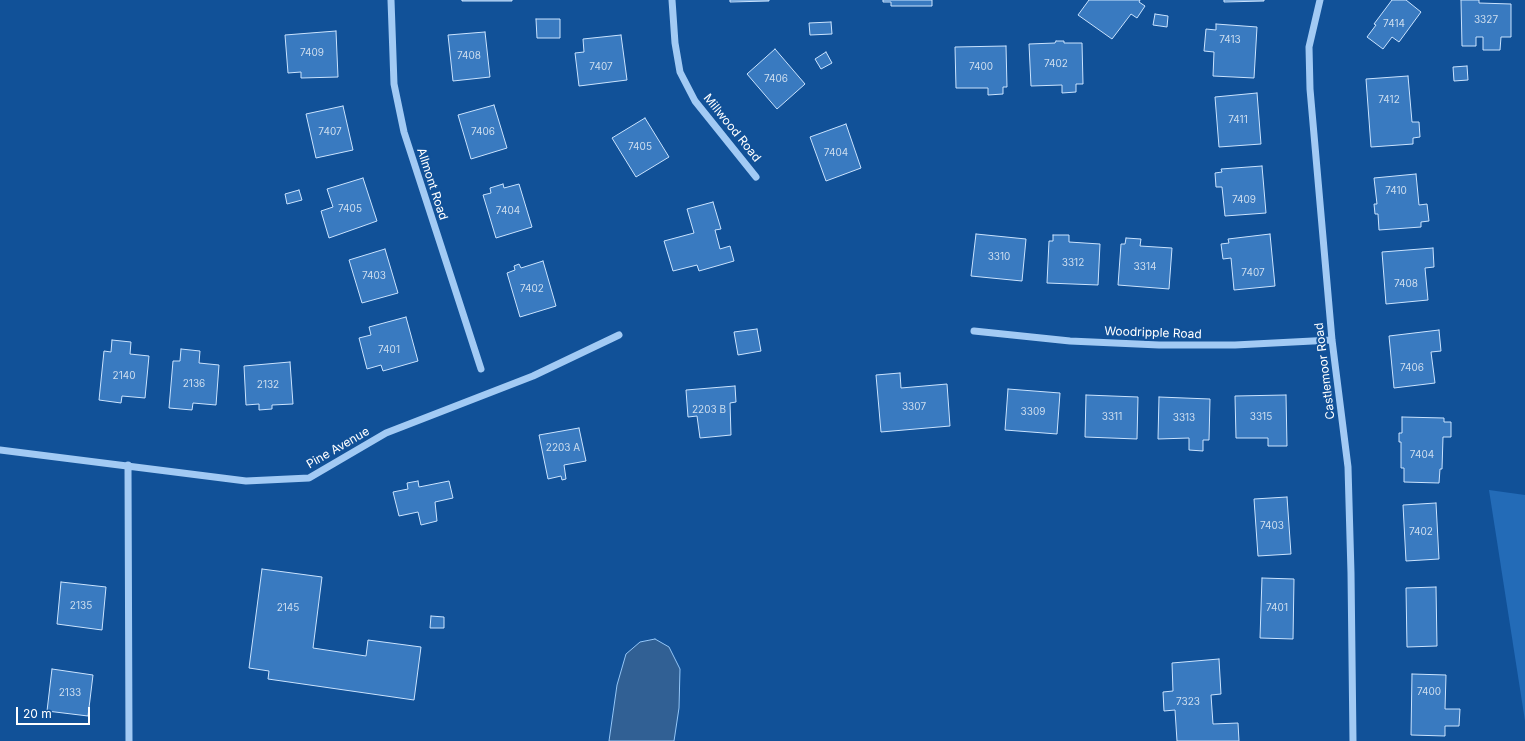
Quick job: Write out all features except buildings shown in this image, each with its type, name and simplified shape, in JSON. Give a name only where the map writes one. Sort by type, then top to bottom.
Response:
[{"type":"street","name":"Allmont Road","points":[[391,0],[394,84],[404,132],[481,369]]},
{"type":"street","name":"Millwood Road","points":[[672,0],[675,43],[680,72],[695,101],[756,177]]},
{"type":"street","name":"Castlemoor Road","points":[[1320,0],[1309,47],[1310,89],[1332,340],[1348,467],[1352,573],[1353,741]]},
{"type":"street","name":"Woodripple Road","points":[[974,331],[1070,341],[1159,345],[1235,345],[1332,340]]},
{"type":"street","name":"Pine Avenue","points":[[0,450],[128,465],[246,482],[310,478],[386,433],[534,376],[619,335]]},
{"type":"street","points":[[128,465],[129,741]]},
{"type":"shaded area","points":[[1489,490],[1525,495],[1525,721]]},
{"type":"shaded area","points":[[655,639],[669,647],[680,669],[679,708],[674,741],[609,741],[617,685],[626,654],[640,642]]}]
